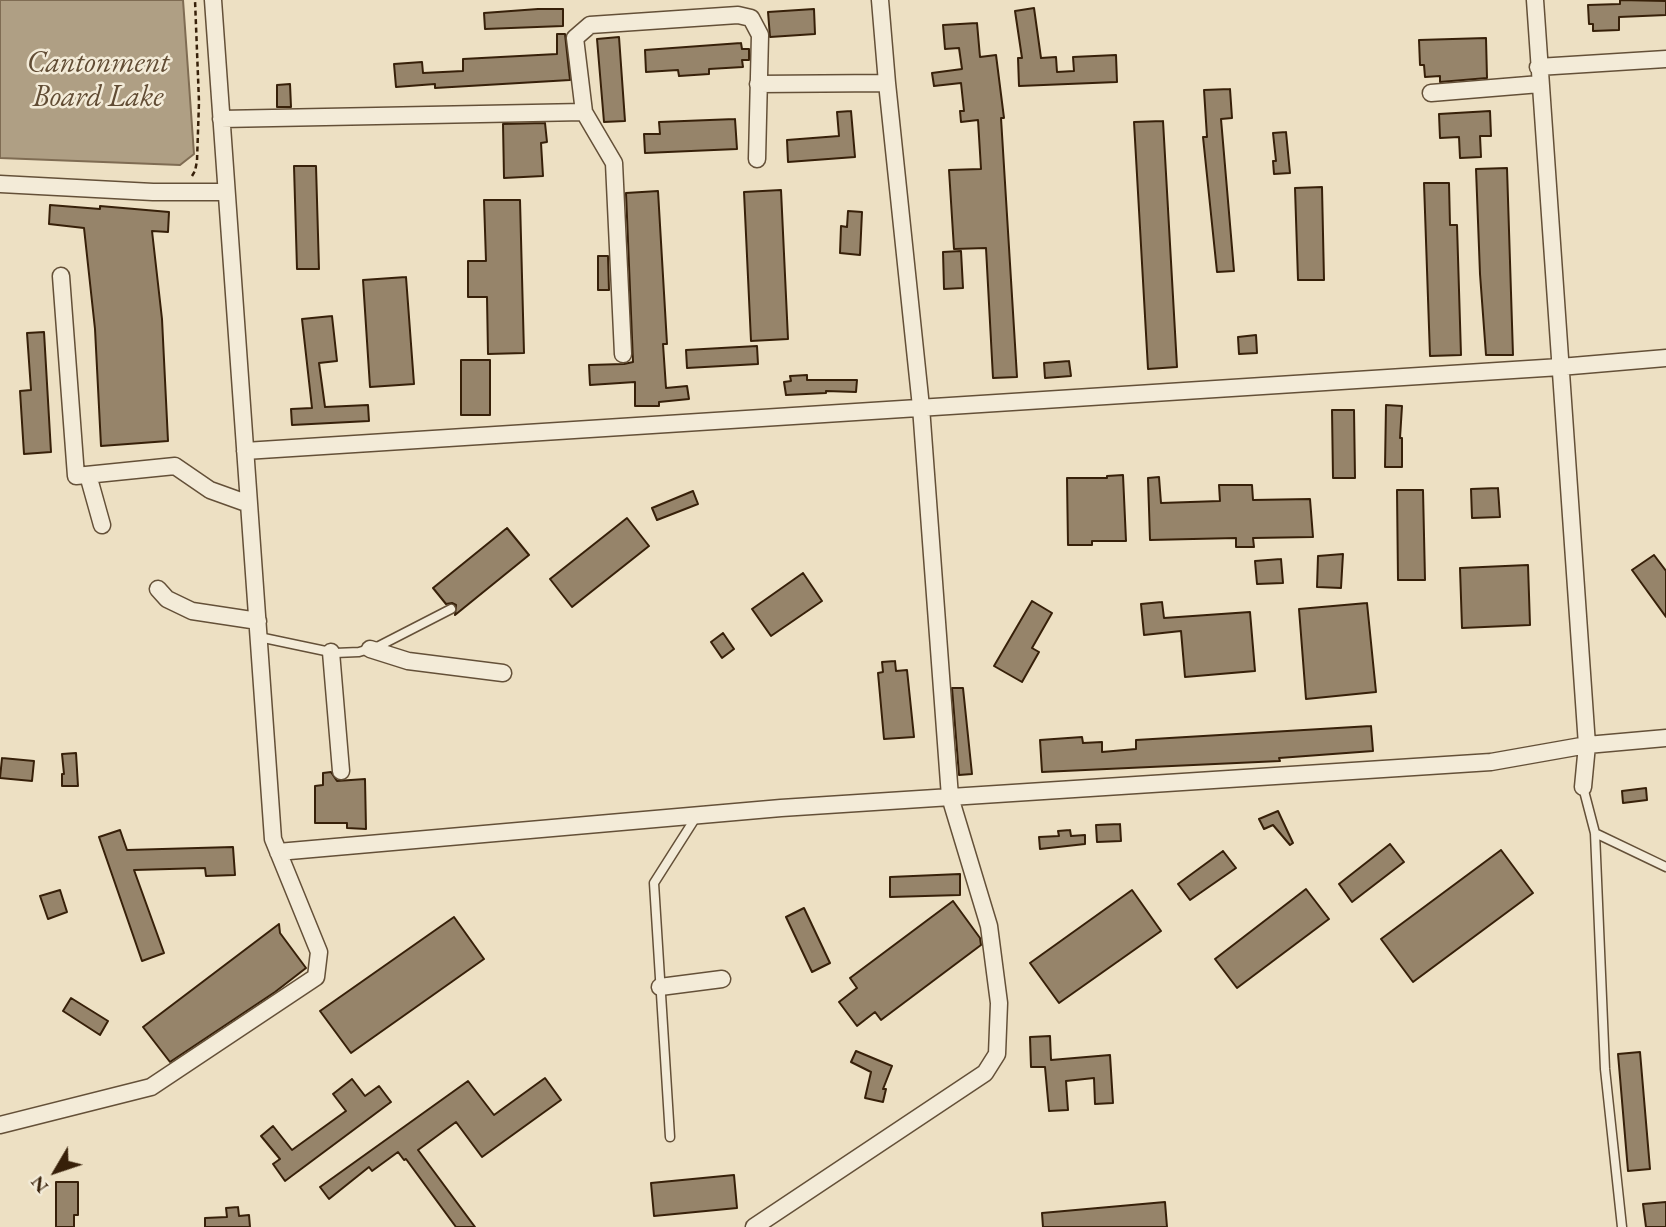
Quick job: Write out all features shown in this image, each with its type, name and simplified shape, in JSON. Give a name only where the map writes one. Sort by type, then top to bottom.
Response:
[{"type":"street","points":[[0,1125],[151,1087],[316,977],[319,952],[273,839],[213,0]]},
{"type":"street","points":[[754,1227],[985,1073],[998,1054],[999,1003],[989,926],[950,797],[921,407],[880,0]]},
{"type":"street","points":[[1535,0],[1587,745],[1583,787]]},
{"type":"street","points":[[624,354],[614,163],[584,112],[575,38],[590,25],[738,15],[751,18],[760,35],[757,159]]},
{"type":"street","points":[[1432,93],[1666,59]]},
{"type":"street","points":[[758,84],[887,83]]},
{"type":"street","points":[[221,119],[584,112]]},
{"type":"street","points":[[0,184],[153,192],[226,192]]},
{"type":"street","points":[[61,276],[76,476],[175,466],[210,490],[249,504]]},
{"type":"street","points":[[246,451],[1666,358]]},
{"type":"street","points":[[88,475],[103,525]]},
{"type":"street","points":[[158,589],[167,599],[192,611],[258,629]]},
{"type":"street","points":[[370,649],[408,661],[503,673]]},
{"type":"street","points":[[331,652],[341,771]]},
{"type":"street","points":[[278,852],[781,808],[1491,762],[1587,745],[1666,738]]},
{"type":"street","points":[[660,987],[722,979]]},
{"type":"lane","points":[[258,629],[331,652],[359,653],[451,609]]},
{"type":"lane","points":[[1583,787],[1595,833],[1605,1069],[1622,1227]]},
{"type":"lane","points":[[670,1137],[653,883],[696,817]]},
{"type":"lane","points":[[1595,833],[1666,867]]},
{"type":"path","points":[[188,178],[195,171],[199,114],[195,0]]},
{"type":"water","name":"Cantonment Board Lake","points":[[0,0],[183,0],[194,154],[180,165],[0,158]]},
{"type":"building","points":[[1620,0],[1666,1],[1666,15],[1619,17],[1619,30],[1593,31],[1593,24],[1589,24],[1588,5],[1620,4]]},
{"type":"building","points":[[1034,8],[1041,58],[1056,57],[1057,72],[1074,71],[1073,57],[1116,55],[1117,82],[1019,86],[1018,58],[1022,58],[1015,11]]},
{"type":"building","points":[[563,9],[563,26],[485,29],[484,13]]},
{"type":"building","points":[[814,9],[815,34],[770,37],[768,12]]},
{"type":"building","points":[[977,23],[980,57],[996,55],[1004,118],[1001,118],[1017,377],[993,378],[986,248],[954,249],[949,170],[981,169],[978,120],[961,122],[960,111],[964,111],[961,83],[934,86],[932,73],[962,69],[959,48],[945,49],[943,25]]},
{"type":"building","points":[[557,34],[565,34],[570,80],[435,88],[435,84],[396,87],[394,64],[422,62],[423,73],[463,71],[463,59],[557,54]]},
{"type":"building","points":[[619,37],[625,121],[604,122],[597,39]]},
{"type":"building","points":[[1486,38],[1487,78],[1440,82],[1440,76],[1425,77],[1424,65],[1420,65],[1419,40]]},
{"type":"building","points":[[741,43],[742,49],[749,49],[749,60],[742,60],[743,67],[709,69],[709,74],[679,76],[678,70],[646,72],[645,50]]},
{"type":"building","points":[[290,84],[291,107],[277,107],[277,85]]},
{"type":"building","points":[[1230,89],[1232,118],[1221,119],[1234,271],[1217,272],[1203,137],[1207,137],[1204,90]]},
{"type":"building","points":[[851,111],[855,157],[788,162],[787,140],[839,136],[837,112]]},
{"type":"building","points":[[1490,111],[1491,136],[1480,136],[1481,157],[1460,158],[1459,137],[1440,138],[1439,114]]},
{"type":"building","points":[[735,119],[737,149],[645,153],[644,134],[660,134],[659,122]]},
{"type":"building","points":[[1163,121],[1177,367],[1148,369],[1134,122]]},
{"type":"building","points":[[545,123],[547,142],[541,143],[543,176],[504,178],[503,124]]},
{"type":"building","points":[[1286,132],[1290,173],[1274,174],[1273,161],[1276,161],[1273,133]]},
{"type":"building","points":[[294,166],[316,166],[319,269],[297,269]]},
{"type":"building","points":[[1507,168],[1513,355],[1486,355],[1476,169]]},
{"type":"building","points":[[1424,183],[1449,183],[1450,225],[1457,225],[1461,355],[1430,356]]},
{"type":"building","points":[[1322,187],[1324,280],[1298,280],[1295,188]]},
{"type":"building","points":[[781,190],[788,339],[751,341],[744,192]]},
{"type":"building","points":[[658,191],[667,344],[663,344],[666,388],[687,386],[689,399],[659,402],[659,406],[635,406],[635,382],[590,385],[589,365],[633,362],[626,193]]},
{"type":"building","points":[[484,200],[520,200],[524,353],[488,354],[487,297],[468,297],[468,261],[486,261]]},
{"type":"building","points":[[50,205],[169,212],[168,232],[152,231],[162,319],[168,441],[101,446],[95,329],[84,228],[49,224]]},
{"type":"building","points":[[848,211],[862,212],[860,255],[840,253],[841,226],[847,227]]},
{"type":"building","points":[[961,251],[963,288],[944,289],[943,252]]},
{"type":"building","points":[[598,256],[608,256],[609,290],[598,290]]},
{"type":"building","points":[[406,277],[414,384],[370,387],[363,280]]},
{"type":"building","points":[[332,316],[337,361],[319,363],[325,407],[368,405],[369,421],[292,425],[291,409],[312,408],[302,319]]},
{"type":"building","points":[[44,332],[51,452],[24,454],[20,391],[31,390],[27,333]]},
{"type":"building","points":[[1256,335],[1257,353],[1239,354],[1238,337]]},
{"type":"building","points":[[757,346],[758,364],[687,368],[686,350]]},
{"type":"building","points":[[461,360],[490,360],[490,415],[461,415]]},
{"type":"building","points":[[1069,361],[1071,376],[1045,378],[1044,363]]},
{"type":"building","points":[[807,375],[807,380],[857,380],[856,392],[826,391],[786,395],[784,382],[791,381],[790,376]]},
{"type":"building","points":[[1386,405],[1402,406],[1402,467],[1385,467]]},
{"type":"building","points":[[1332,410],[1354,410],[1355,478],[1333,478]]},
{"type":"building","points":[[1123,475],[1126,541],[1092,541],[1092,545],[1068,545],[1067,478],[1107,478]]},
{"type":"building","points":[[1159,477],[1161,503],[1220,501],[1219,485],[1252,485],[1253,500],[1310,499],[1313,537],[1253,538],[1254,547],[1236,547],[1236,538],[1150,540],[1148,478]]},
{"type":"building","points":[[1498,488],[1500,517],[1472,518],[1471,489]]},
{"type":"building","points":[[1397,490],[1423,490],[1425,580],[1398,580]]},
{"type":"building","points":[[693,491],[698,504],[657,520],[652,508]]},
{"type":"building","points":[[627,518],[649,546],[572,607],[550,579]]},
{"type":"building","points":[[507,528],[529,555],[455,615],[456,605],[446,604],[433,588]]},
{"type":"building","points":[[1343,554],[1341,588],[1317,587],[1318,556]]},
{"type":"building","points":[[1654,555],[1666,571],[1666,617],[1632,570]]},
{"type":"building","points":[[1281,559],[1283,583],[1257,584],[1255,561]]},
{"type":"building","points":[[1528,565],[1530,625],[1462,628],[1460,568]]},
{"type":"building","points":[[803,573],[822,601],[771,636],[752,609]]},
{"type":"building","points":[[1032,601],[1052,613],[1032,648],[1039,652],[1022,682],[994,666]]},
{"type":"building","points":[[1162,602],[1164,618],[1250,612],[1255,671],[1185,677],[1181,631],[1144,635],[1141,604]]},
{"type":"building","points":[[1367,603],[1376,692],[1306,699],[1299,609]]},
{"type":"building","points":[[723,633],[734,649],[722,658],[711,642]]},
{"type":"building","points":[[895,661],[896,671],[907,670],[914,737],[884,739],[878,673],[883,672],[882,662]]},
{"type":"building","points":[[952,688],[963,688],[972,774],[959,775]]},
{"type":"building","points":[[1371,726],[1373,751],[1279,758],[1280,761],[1042,772],[1040,740],[1082,737],[1083,743],[1102,742],[1102,752],[1136,749],[1136,740]]},
{"type":"building","points":[[76,753],[78,786],[62,786],[62,754]]},
{"type":"building","points":[[2,758],[34,761],[32,781],[0,778]]},
{"type":"building","points":[[331,772],[337,781],[365,779],[366,829],[347,828],[347,823],[315,823],[315,786],[323,785],[323,773]]},
{"type":"building","points":[[1646,788],[1647,800],[1623,803],[1622,791]]},
{"type":"building","points":[[1278,811],[1293,843],[1290,845],[1273,825],[1264,829],[1259,819]]},
{"type":"building","points":[[1120,824],[1121,841],[1097,842],[1096,825]]},
{"type":"building","points":[[120,830],[127,850],[233,847],[235,875],[206,876],[205,868],[134,870],[164,953],[142,961],[99,837]]},
{"type":"building","points":[[1070,830],[1071,836],[1085,835],[1085,844],[1040,849],[1039,837],[1059,836],[1058,831]]},
{"type":"building","points":[[1390,844],[1404,862],[1352,902],[1339,884]]},
{"type":"building","points":[[1501,850],[1533,893],[1413,982],[1381,939]]},
{"type":"building","points":[[1223,851],[1236,868],[1190,900],[1178,884]]},
{"type":"building","points":[[960,874],[960,895],[890,897],[890,877]]},
{"type":"building","points":[[1306,889],[1329,919],[1237,988],[1215,959]]},
{"type":"building","points":[[60,890],[67,912],[48,919],[40,896]]},
{"type":"building","points":[[1132,890],[1161,931],[1059,1003],[1030,963]]},
{"type":"building","points":[[953,901],[980,938],[981,945],[881,1020],[875,1012],[857,1026],[839,1002],[857,988],[850,978]]},
{"type":"building","points":[[804,908],[830,963],[812,972],[786,917]]},
{"type":"building","points":[[454,917],[484,959],[351,1053],[320,1011]]},
{"type":"building","points":[[279,924],[280,933],[306,968],[275,992],[170,1062],[143,1027]]},
{"type":"building","points":[[71,998],[108,1021],[100,1035],[63,1011]]},
{"type":"building","points":[[1050,1036],[1051,1060],[1110,1055],[1113,1103],[1095,1104],[1094,1078],[1066,1081],[1068,1110],[1049,1111],[1045,1067],[1031,1067],[1030,1037]]},
{"type":"building","points":[[856,1051],[892,1066],[883,1089],[886,1089],[883,1102],[865,1098],[871,1072],[851,1062]]},
{"type":"building","points":[[1640,1052],[1650,1169],[1628,1171],[1618,1054]]},
{"type":"building","points":[[545,1078],[561,1100],[482,1157],[456,1122],[418,1150],[475,1227],[456,1227],[398,1152],[372,1171],[369,1167],[329,1199],[320,1187],[468,1081],[494,1115]]},
{"type":"building","points":[[352,1079],[365,1096],[379,1086],[391,1102],[285,1181],[273,1164],[280,1159],[261,1136],[273,1126],[292,1150],[346,1111],[333,1094]]},
{"type":"building","points":[[734,1175],[737,1208],[654,1216],[651,1183]]},
{"type":"building","points":[[56,1182],[78,1182],[78,1215],[74,1215],[74,1227],[56,1227]]},
{"type":"building","points":[[1165,1202],[1167,1227],[1043,1227],[1042,1213]]},
{"type":"building","points":[[1666,1202],[1666,1227],[1646,1227],[1643,1204]]},
{"type":"building","points":[[238,1207],[239,1216],[249,1215],[250,1227],[205,1227],[205,1218],[227,1217],[226,1208]]}]
